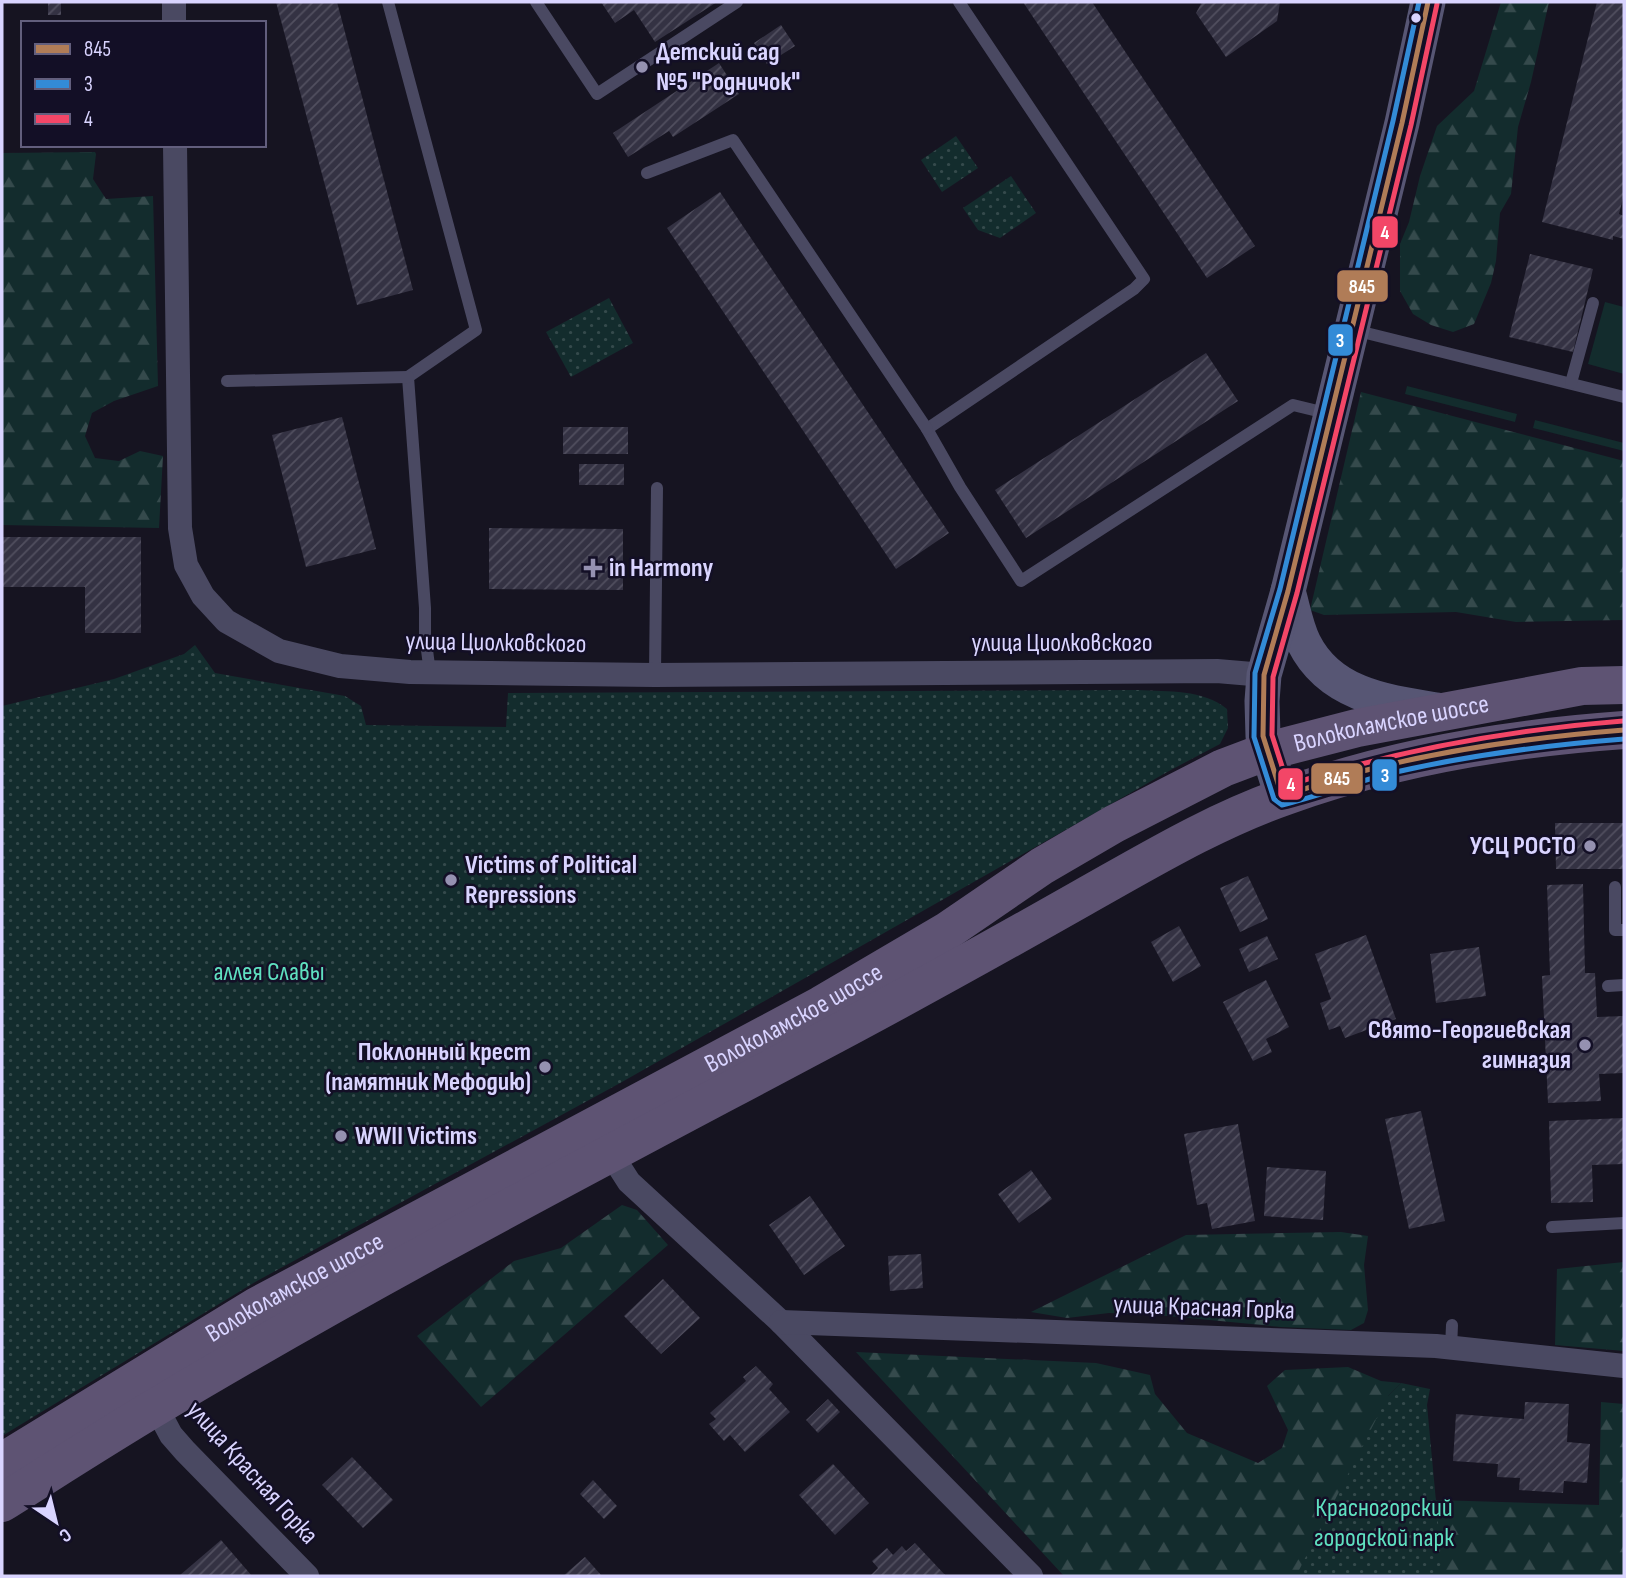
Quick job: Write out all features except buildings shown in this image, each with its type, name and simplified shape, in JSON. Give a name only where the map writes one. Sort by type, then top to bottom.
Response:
[{"type":"main road","name":"Волоколамское шоссе","points":[[2,1462],[257,1306],[821,1005],[947,931],[1042,866],[1114,824],[1223,768],[1268,751],[1357,728],[1582,686],[1624,685]]},
{"type":"main road","name":"Волоколамское шоссе","points":[[2,1503],[156,1407],[323,1311],[957,969],[1204,831],[1283,796],[1360,772],[1475,747],[1567,734],[1624,730]]},
{"type":"street","points":[[174,2],[174,21]]},
{"type":"street","points":[[1283,796],[1264,736],[1264,675],[1288,592],[1402,122],[1428,2]]},
{"type":"street","name":"улица Циолковского","points":[[175,147],[180,528],[186,565],[203,596],[226,621],[279,651],[340,666],[430,673],[655,675],[1217,671],[1264,675]]},
{"type":"street","points":[[1288,592],[1302,639],[1311,656],[1336,681],[1359,693],[1396,704],[1444,711]]},
{"type":"street","points":[[611,1154],[629,1182],[780,1322],[1031,1576]]},
{"type":"street","name":"улица Красная Горка","points":[[780,1322],[1452,1337],[1623,1365]]},
{"type":"street","name":"улица Красная Горка","points":[[156,1407],[178,1443],[307,1576]]},
{"type":"lane","points":[[227,381],[408,377],[476,330],[388,2]]},
{"type":"lane","points":[[536,2],[597,94],[737,2]]},
{"type":"lane","points":[[927,429],[1134,289],[1144,279],[960,2]]},
{"type":"lane","points":[[647,173],[733,140],[927,429],[960,487],[1021,581],[1293,405],[1331,414]]},
{"type":"lane","points":[[1572,383],[1593,303]]},
{"type":"lane","points":[[1350,329],[1624,397]]},
{"type":"lane","points":[[408,377],[425,635],[430,673]]},
{"type":"lane","points":[[655,675],[657,488]]},
{"type":"lane","points":[[1615,887],[1615,930],[1624,930]]},
{"type":"lane","points":[[1608,986],[1624,985]]},
{"type":"lane","points":[[1552,1227],[1624,1223]]},
{"type":"green space","points":[[1501,2],[1549,2],[1518,127],[1511,194],[1500,213],[1496,261],[1491,283],[1474,324],[1453,332],[1431,325],[1413,314],[1400,291],[1400,244],[1437,126],[1474,91]]},
{"type":"green space","points":[[956,136],[978,168],[942,192],[921,160]]},
{"type":"green space","points":[[95,152],[93,179],[106,199],[153,196],[158,386],[114,401],[92,413],[85,436],[95,458],[119,461],[140,451],[163,456],[159,528],[2,525],[2,153]]},
{"type":"green space","points":[[1011,176],[1036,213],[1000,238],[978,230],[963,208]]},
{"type":"green space","points":[[609,298],[633,343],[571,377],[546,332]]},
{"type":"green space","points":[[1605,302],[1624,307],[1624,374],[1588,364]]},
{"type":"green space","points":[[1407,386],[1517,414],[1515,422],[1405,394]]},
{"type":"green space","points":[[1361,392],[1624,461],[1624,620],[1516,622],[1456,612],[1324,615],[1310,610]]},
{"type":"green space","points":[[1535,420],[1624,443],[1624,451],[1533,428]]},
{"type":"green space","name":"аллея Славы","points":[[195,645],[215,673],[345,696],[361,706],[366,725],[506,727],[508,693],[1138,690],[1185,693],[1207,698],[1227,709],[1228,728],[1220,744],[622,1082],[257,1281],[2,1436],[2,706],[114,679],[184,654]]},
{"type":"green space","points":[[622,1205],[637,1210],[668,1245],[481,1407],[417,1336],[514,1261],[561,1248]]},
{"type":"green space","points":[[1341,1232],[1368,1236],[1364,1265],[1368,1310],[1364,1323],[1351,1330],[1109,1313],[1067,1318],[1031,1312],[1186,1235]]},
{"type":"green space","points":[[1624,1262],[1624,1351],[1555,1345],[1557,1269]]},
{"type":"green space","points":[[856,1352],[1096,1363],[1150,1375],[1155,1394],[1187,1433],[1258,1463],[1282,1448],[1288,1430],[1267,1386],[1285,1370],[1348,1367],[1381,1381],[1401,1383],[1388,1396],[1436,1500],[1599,1505],[1601,1402],[1624,1404],[1624,1576],[1064,1576]]},
{"type":"green space","name":"Красногорский городской парк","points":[[1401,1383],[1430,1389],[1427,1405],[1443,1576],[1296,1576],[1388,1396]]},
{"type":"transit line","name":"3","points":[[1419,2],[1393,121],[1280,589],[1255,673],[1254,737],[1274,799],[1282,805],[1424,766],[1509,751],[1624,739]]},
{"type":"transit line","name":"845","points":[[1428,2],[1402,123],[1288,591],[1264,675],[1263,736],[1282,796],[1359,772],[1458,750],[1624,730]]},
{"type":"transit line","name":"4","points":[[1437,4],[1411,125],[1297,593],[1273,677],[1272,735],[1288,785],[1454,743],[1623,721]]},
{"type":"place","name":"Детский сад №5 \"Родничок\"","points":[[642,67]]},
{"type":"place","name":"in Harmony","points":[[593,568]]},
{"type":"place","name":"УСЦ РОСТО","points":[[1590,846]]},
{"type":"place","name":"Victims of Political Repressions","points":[[451,880]]},
{"type":"place","name":"Свято-Георгиевская гимназия","points":[[1585,1045]]},
{"type":"place","name":"Поклонный крест (памятник Мефодию)","points":[[545,1067]]},
{"type":"place","name":"WWII Victims","points":[[341,1136]]}]
